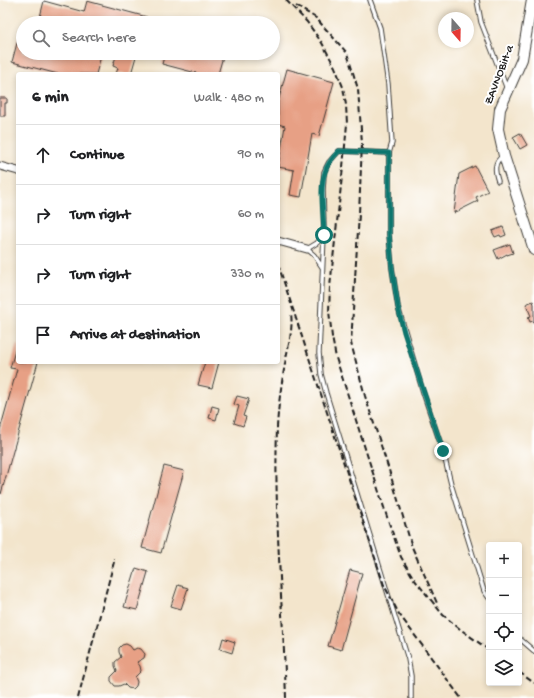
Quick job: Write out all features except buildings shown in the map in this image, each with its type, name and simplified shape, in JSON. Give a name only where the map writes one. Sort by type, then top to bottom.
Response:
[{"type":"main road","name":"ZAVNOBiH-a","points":[[532,0],[532,16],[522,59],[500,109],[498,129],[504,156],[534,250]]},
{"type":"street","points":[[0,166],[16,170]]},
{"type":"street","points":[[280,241],[307,248]]},
{"type":"lane","points":[[370,0],[380,28],[388,84],[392,143],[389,153],[389,234],[398,307],[404,332],[443,451],[486,594]]},
{"type":"lane","points":[[477,0],[481,22],[508,92]]},
{"type":"lane","points":[[389,153],[339,151],[329,162],[324,172],[324,235],[319,354],[321,374],[408,659],[411,676],[411,698]]},
{"type":"lane","points":[[498,181],[495,168],[498,160],[504,156]]},
{"type":"lane","points":[[323,269],[314,255],[307,248],[317,242],[324,235]]},
{"type":"lane","points":[[522,641],[534,651]]},
{"type":"railway","points":[[286,0],[307,22],[322,43],[335,67],[343,87],[346,105],[347,124],[330,287],[329,311],[336,358],[401,557],[414,579],[443,615],[486,648]]},
{"type":"railway","points":[[296,6],[316,18],[347,53],[358,89],[362,143],[351,343],[365,396],[412,547],[437,603]]},
{"type":"railway","points":[[280,270],[384,585],[399,614],[461,698]]},
{"type":"railway","points":[[286,698],[276,462],[278,411],[290,336],[291,313]]},
{"type":"railway","points":[[78,698],[115,558]]},
{"type":"railway","points":[[522,674],[534,683]]},
{"type":"route","points":[[324,235],[324,172],[329,162],[339,151],[389,153],[389,234],[398,307],[404,332],[443,451]]}]
